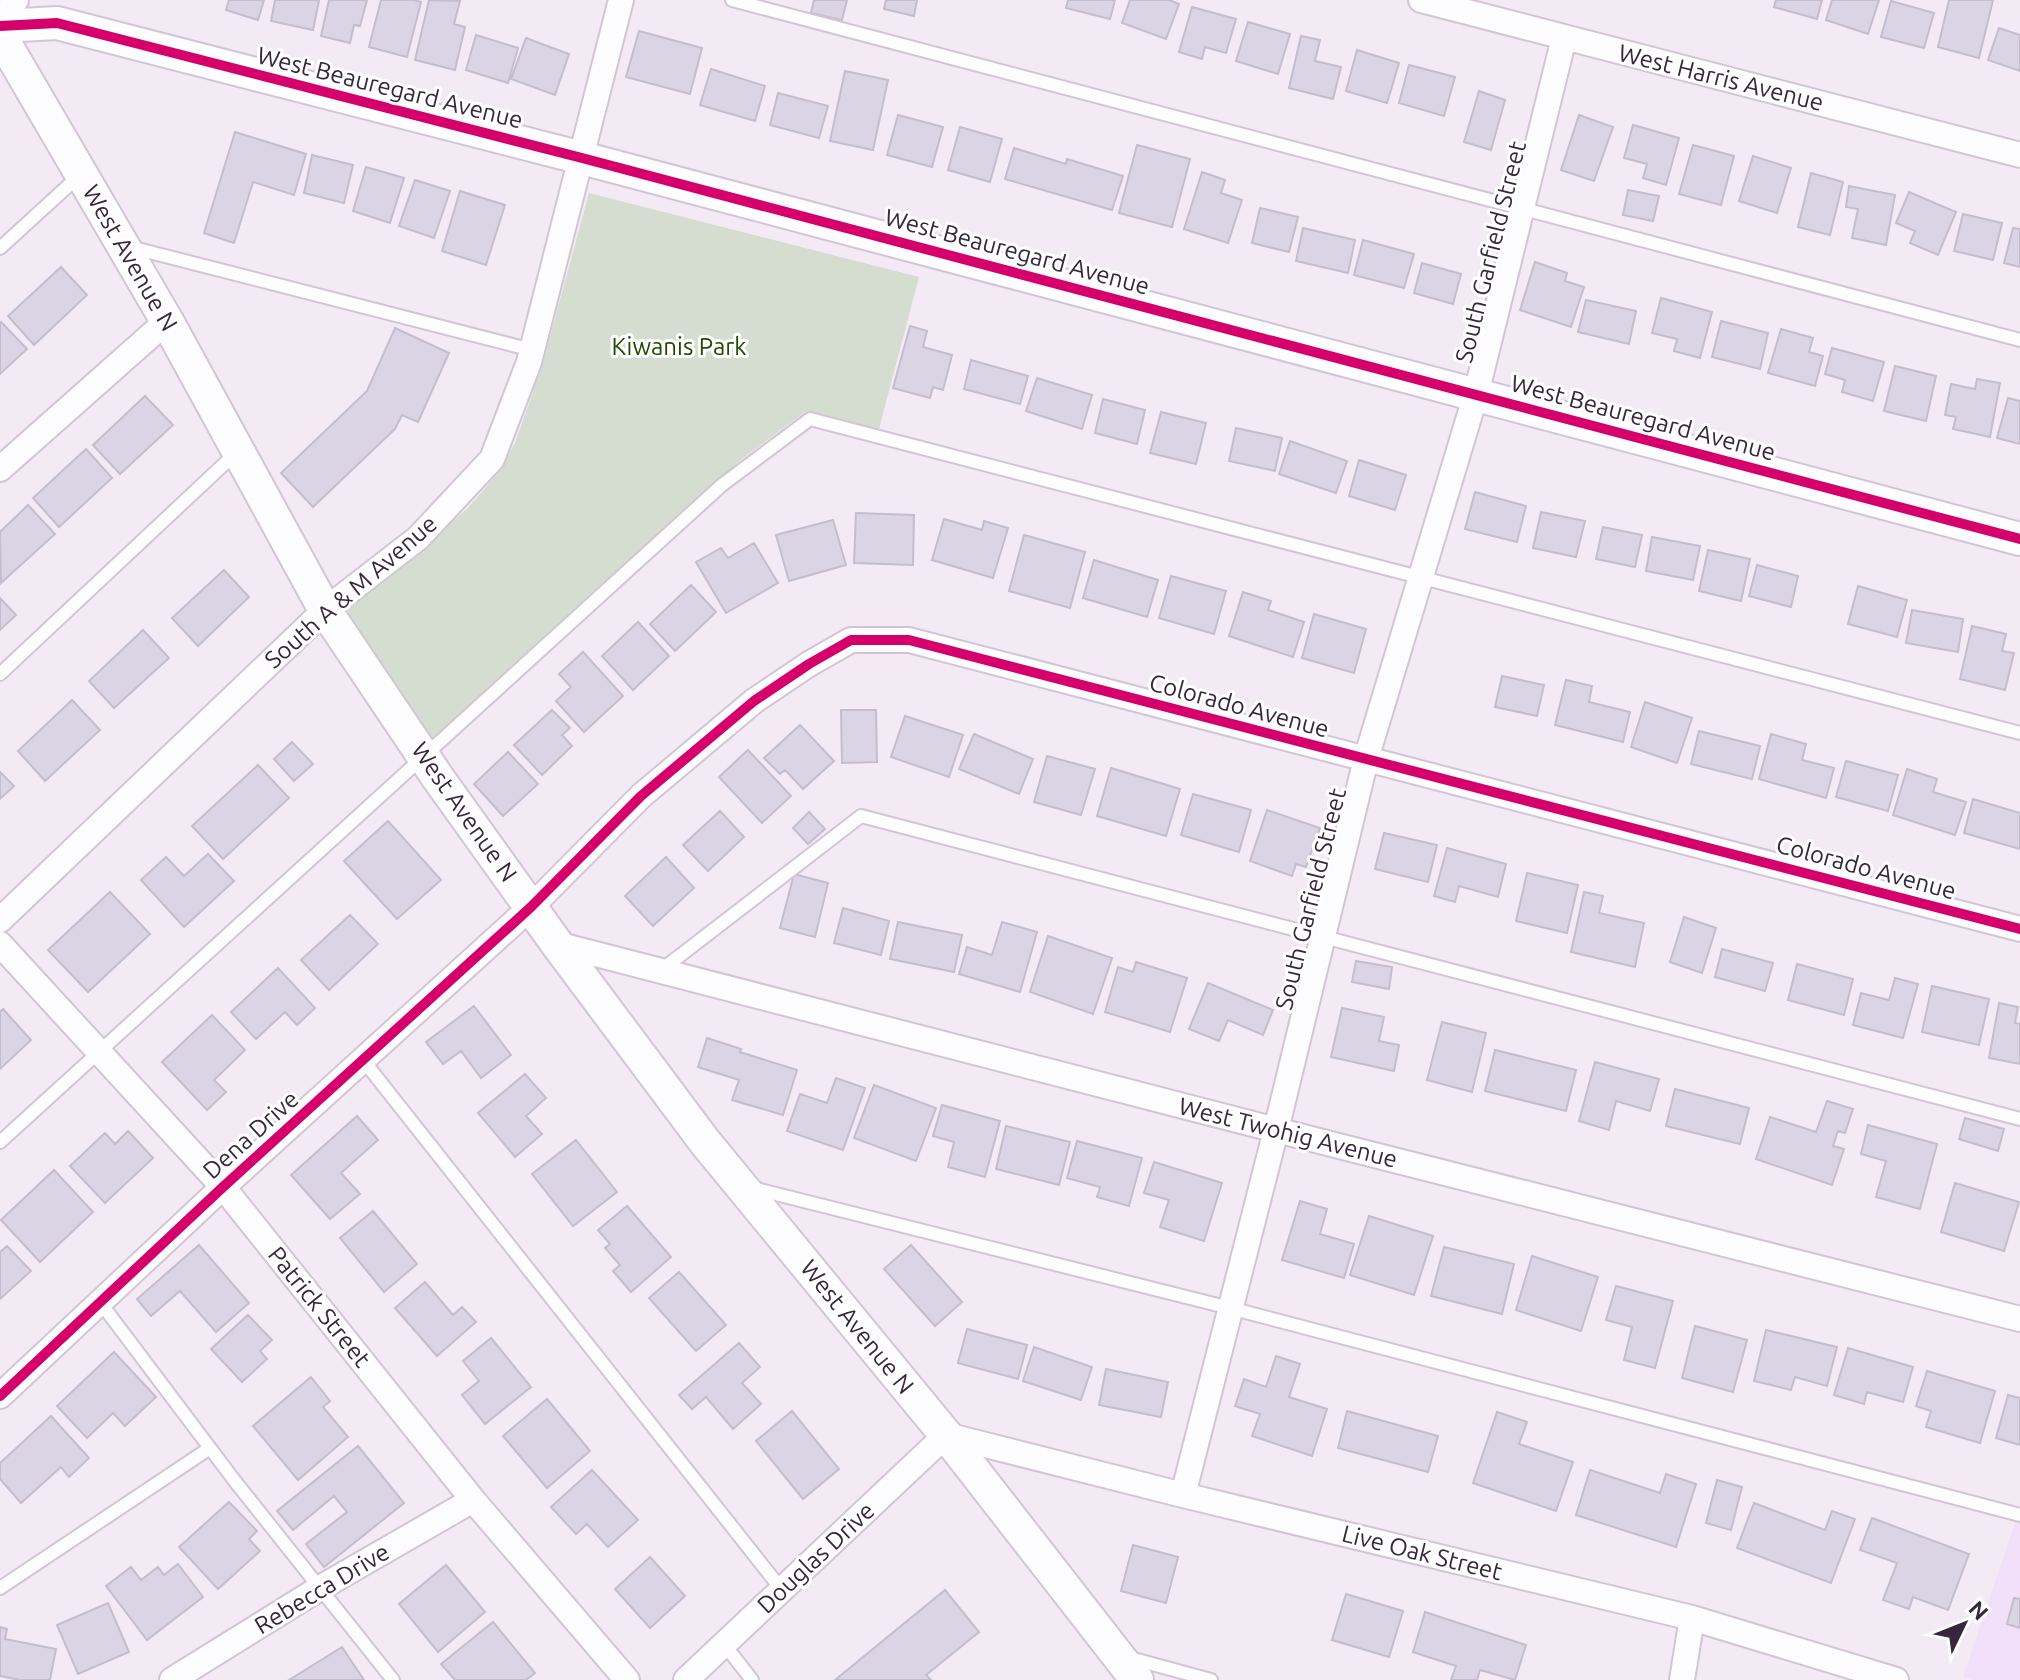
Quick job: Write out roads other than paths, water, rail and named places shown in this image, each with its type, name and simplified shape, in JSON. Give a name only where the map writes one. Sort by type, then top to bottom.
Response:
[{"type":"street","points":[[0,23],[16,0]]},
{"type":"street","name":"South A & M Avenue","points":[[0,920],[325,610],[418,538],[492,459],[532,350],[621,0]]},
{"type":"street","name":"West Harris Avenue","points":[[1421,0],[2020,155]]},
{"type":"street","name":"West Beauregard Avenue","points":[[0,23],[57,23],[582,158],[2020,539]]},
{"type":"street","name":"West Avenue N","points":[[0,35],[167,321],[325,610],[423,756],[557,944],[705,1142],[946,1435],[1137,1680]]},
{"type":"street","name":"South Garfield Street","points":[[1183,1495],[1366,759],[1476,394],[1564,38]]},
{"type":"street","points":[[0,469],[167,321]]},
{"type":"street","name":"Colorado Avenue","points":[[531,907],[641,796],[754,701],[851,640],[909,640],[2020,929]]},
{"type":"street","name":"Dena Drive","points":[[0,1396],[223,1187],[531,907]]},
{"type":"street","name":"Patrick Street","points":[[0,944],[223,1187],[473,1500],[627,1680]]},
{"type":"street","name":"West Twohig Avenue","points":[[557,944],[2020,1319]]},
{"type":"street","name":"Douglas Drive","points":[[686,1680],[946,1435]]},
{"type":"street","name":"Live Oak Street","points":[[946,1435],[1692,1618],[1896,1680]]},
{"type":"street","name":"Rebecca Drive","points":[[172,1680],[320,1588],[473,1500]]},
{"type":"street","points":[[1682,1680],[1692,1618]]},
{"type":"lane","points":[[732,0],[2020,340]]},
{"type":"lane","points":[[0,248],[81,174]]},
{"type":"lane","points":[[123,245],[532,350]]},
{"type":"lane","points":[[0,1142],[722,485],[810,419],[2020,733]]},
{"type":"lane","points":[[0,674],[238,451]]},
{"type":"lane","points":[[660,971],[861,816],[2020,1119]]},
{"type":"lane","points":[[363,1060],[782,1590]]},
{"type":"lane","points":[[741,1185],[1230,1308],[2020,1515]]},
{"type":"lane","points":[[100,1302],[210,1448],[393,1680]]},
{"type":"lane","points":[[0,1588],[210,1448]]},
{"type":"lane","points":[[724,1644],[752,1680]]},
{"type":"lane","points":[[1116,1654],[1211,1680]]},
{"type":"park label","name":"Kiwanis Park","points":[[679,347]]}]
